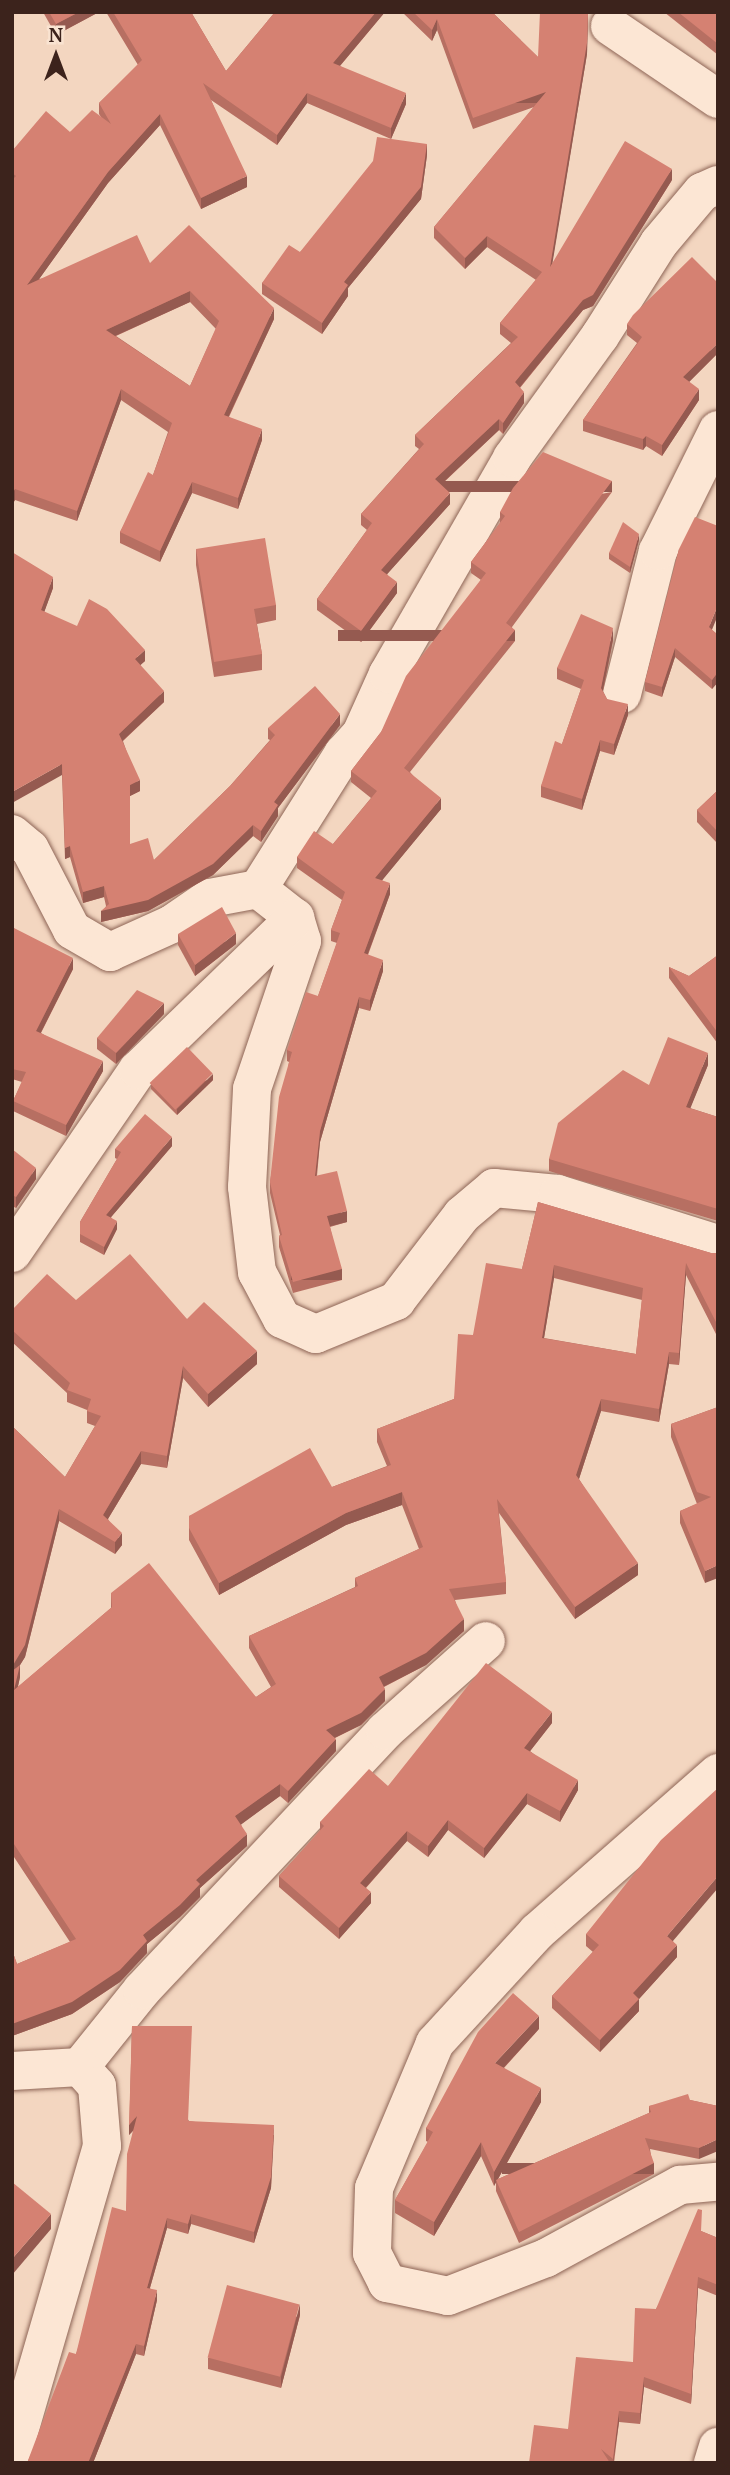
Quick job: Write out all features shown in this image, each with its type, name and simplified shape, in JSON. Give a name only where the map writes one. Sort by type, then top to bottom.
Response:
[{"type":"street","points":[[610,26],[718,99]]},
{"type":"street","points":[[12,835],[30,849],[72,930],[110,952],[173,924],[210,898],[258,889],[343,754],[362,734],[388,674],[512,458],[600,336],[659,243],[702,192],[718,185]]},
{"type":"street","points":[[622,694],[658,551],[718,430]]},
{"type":"street","points":[[258,889],[295,918],[302,941],[252,1089],[247,1186],[257,1272],[282,1319],[316,1334],[396,1301],[462,1215],[494,1188],[558,1194],[718,1244]]},
{"type":"street","points":[[12,1253],[138,1070],[295,918]]},
{"type":"street","points":[[12,2071],[80,2067],[142,1990],[385,1731],[486,1641]]},
{"type":"street","points":[[718,1773],[537,1932],[435,2043],[374,2188],[372,2253],[387,2283],[448,2296],[546,2258],[680,2185],[718,2182]]},
{"type":"street","points":[[12,2456],[102,2146],[97,2086],[80,2067]]},
{"type":"street","points":[[713,2463],[718,2447]]},
{"type":"building","points":[[49,12],[79,12],[56,24]]},
{"type":"building","points":[[113,12],[191,12],[226,71],[275,12],[376,12],[333,63],[406,93],[391,128],[307,93],[277,135],[203,83],[247,176],[201,198],[160,114],[108,172],[27,285],[137,235],[150,263],[189,225],[274,308],[224,415],[262,429],[238,498],[192,482],[160,551],[120,532],[148,472],[153,475],[172,423],[121,389],[77,511],[15,489],[12,494],[12,180],[16,176],[12,173],[12,151],[46,111],[70,132],[92,110],[111,124],[99,103],[142,60]],"holes":[[[190,291],[219,321],[190,386],[106,330]]]},
{"type":"building","points":[[413,12],[492,12],[538,57],[540,12],[588,12],[587,43],[550,267],[625,141],[672,169],[593,295],[583,300],[515,382],[524,392],[503,423],[499,419],[435,479],[450,493],[381,570],[397,582],[361,631],[317,599],[372,523],[361,514],[424,444],[415,435],[518,337],[500,323],[542,272],[487,236],[465,258],[434,227],[546,92],[473,118],[437,19],[432,30]]},
{"type":"building","points":[[678,12],[718,12],[718,44]]},
{"type":"building","points":[[377,137],[427,144],[421,187],[344,282],[348,285],[322,323],[262,283],[289,245],[300,252],[373,161]]},
{"type":"building","points":[[692,257],[718,283],[718,343],[683,377],[699,389],[662,445],[646,436],[643,439],[583,420],[642,337],[627,324],[633,315]]},
{"type":"building","points":[[543,452],[612,481],[506,623],[515,630],[404,768],[441,798],[375,878],[390,883],[364,953],[383,960],[370,1000],[359,997],[320,1131],[315,1176],[337,1171],[347,1211],[327,1216],[342,1269],[293,1282],[279,1236],[282,1235],[270,1182],[279,1097],[292,1052],[287,1050],[306,992],[318,996],[340,933],[331,930],[345,892],[297,857],[314,831],[333,844],[377,791],[351,771],[381,732],[406,676],[486,573],[471,562],[505,516],[500,512],[513,488]]},
{"type":"building","points":[[695,517],[718,526],[718,605],[709,627],[718,635],[718,672],[712,680],[675,648],[662,687],[645,682],[679,549]]},
{"type":"building","points":[[623,522],[639,534],[630,567],[609,553]]},
{"type":"building","points":[[265,538],[276,605],[254,609],[262,654],[214,662],[196,549]]},
{"type":"building","points":[[12,552],[53,577],[41,610],[77,626],[89,599],[107,609],[145,650],[135,659],[164,691],[119,734],[140,780],[130,785],[130,844],[148,838],[154,860],[230,786],[275,735],[268,728],[315,686],[340,714],[274,802],[278,805],[261,831],[253,825],[213,864],[148,900],[101,911],[109,904],[104,886],[83,892],[70,846],[65,848],[62,764],[12,792]]},
{"type":"building","points":[[581,614],[613,628],[601,688],[607,699],[628,704],[614,744],[600,740],[582,799],[541,786],[555,741],[562,744],[584,680],[557,668]]},
{"type":"building","points":[[718,790],[718,832],[697,810]]},
{"type":"building","points":[[222,907],[236,933],[195,965],[178,934]]},
{"type":"building","points":[[12,927],[73,958],[36,1031],[103,1061],[66,1125],[13,1101],[26,1072],[12,1069]]},
{"type":"building","points":[[718,955],[718,1033],[669,967],[689,976]]},
{"type":"building","points":[[137,990],[164,1003],[116,1053],[97,1038]]},
{"type":"building","points":[[668,1037],[708,1053],[686,1107],[718,1117],[718,1209],[549,1159],[558,1123],[623,1070],[649,1085]]},
{"type":"building","points":[[187,1047],[213,1074],[175,1110],[150,1083]]},
{"type":"building","points":[[145,1114],[172,1137],[106,1215],[117,1221],[104,1247],[80,1234],[80,1222],[121,1152],[115,1149]]},
{"type":"building","points":[[12,1149],[36,1168],[16,1197],[12,1195]]},
{"type":"building","points":[[538,1202],[718,1253],[718,1326],[686,1263],[679,1353],[669,1352],[659,1409],[601,1399],[576,1475],[638,1563],[575,1607],[497,1499],[506,1582],[449,1589],[464,1619],[426,1653],[379,1677],[385,1689],[361,1713],[326,1730],[336,1739],[288,1791],[280,1784],[235,1816],[247,1834],[196,1880],[200,1884],[180,1905],[143,1935],[147,1941],[120,1970],[72,2002],[12,2024],[12,1950],[17,1964],[76,1939],[12,1841],[12,1671],[20,1665],[14,1690],[112,1607],[111,1593],[149,1563],[256,1697],[276,1684],[249,1636],[358,1586],[355,1578],[423,1547],[402,1492],[346,1513],[219,1583],[189,1528],[189,1516],[310,1448],[332,1487],[391,1465],[377,1429],[454,1399],[458,1334],[473,1335],[486,1263],[522,1269]],"holes":[[[554,1265],[643,1288],[636,1354],[542,1338]]]},
{"type":"building","points":[[130,1254],[187,1319],[204,1302],[257,1351],[208,1394],[183,1366],[167,1456],[141,1451],[103,1515],[122,1533],[115,1542],[59,1509],[25,1645],[12,1667],[12,1426],[65,1477],[101,1416],[87,1411],[91,1399],[67,1390],[70,1383],[12,1330],[12,1310],[47,1274],[76,1300]]},
{"type":"building","points":[[718,1407],[718,1565],[705,1571],[680,1511],[711,1497],[697,1492],[671,1424]]},
{"type":"building","points":[[486,1663],[552,1712],[524,1748],[578,1780],[560,1811],[527,1793],[484,1848],[448,1820],[428,1846],[407,1831],[360,1883],[371,1892],[339,1928],[279,1876],[324,1826],[320,1822],[369,1769],[388,1786]]},
{"type":"building","points":[[718,1788],[718,1876],[667,1936],[677,1945],[633,1993],[639,1999],[600,2040],[552,1996],[599,1945],[586,1934],[661,1840]]},
{"type":"building","points":[[513,1993],[539,2016],[495,2063],[541,2088],[494,2172],[481,2142],[434,2222],[395,2200],[433,2132],[426,2128],[478,2032]]},
{"type":"building","points":[[132,2026],[192,2026],[188,2121],[274,2125],[271,2177],[254,2232],[191,2214],[188,2224],[167,2218],[147,2288],[157,2290],[144,2346],[136,2344],[88,2463],[27,2463],[69,2352],[76,2354],[112,2207],[126,2211],[127,2154],[137,2116],[129,2125]]},
{"type":"building","points":[[688,2094],[690,2100],[718,2106],[718,2139],[699,2148],[645,2138],[654,2163],[519,2232],[496,2180],[651,2112],[649,2106]]},
{"type":"building","points":[[12,2182],[51,2214],[12,2259]]},
{"type":"building","points":[[698,2209],[702,2210],[701,2231],[718,2238],[718,2285],[698,2277],[691,2394],[644,2377],[640,2413],[619,2411],[613,2459],[601,2449],[610,2463],[529,2463],[534,2425],[568,2429],[576,2357],[633,2362],[635,2308],[656,2309]]},
{"type":"building","points":[[227,2285],[299,2304],[280,2377],[208,2357]]}]
